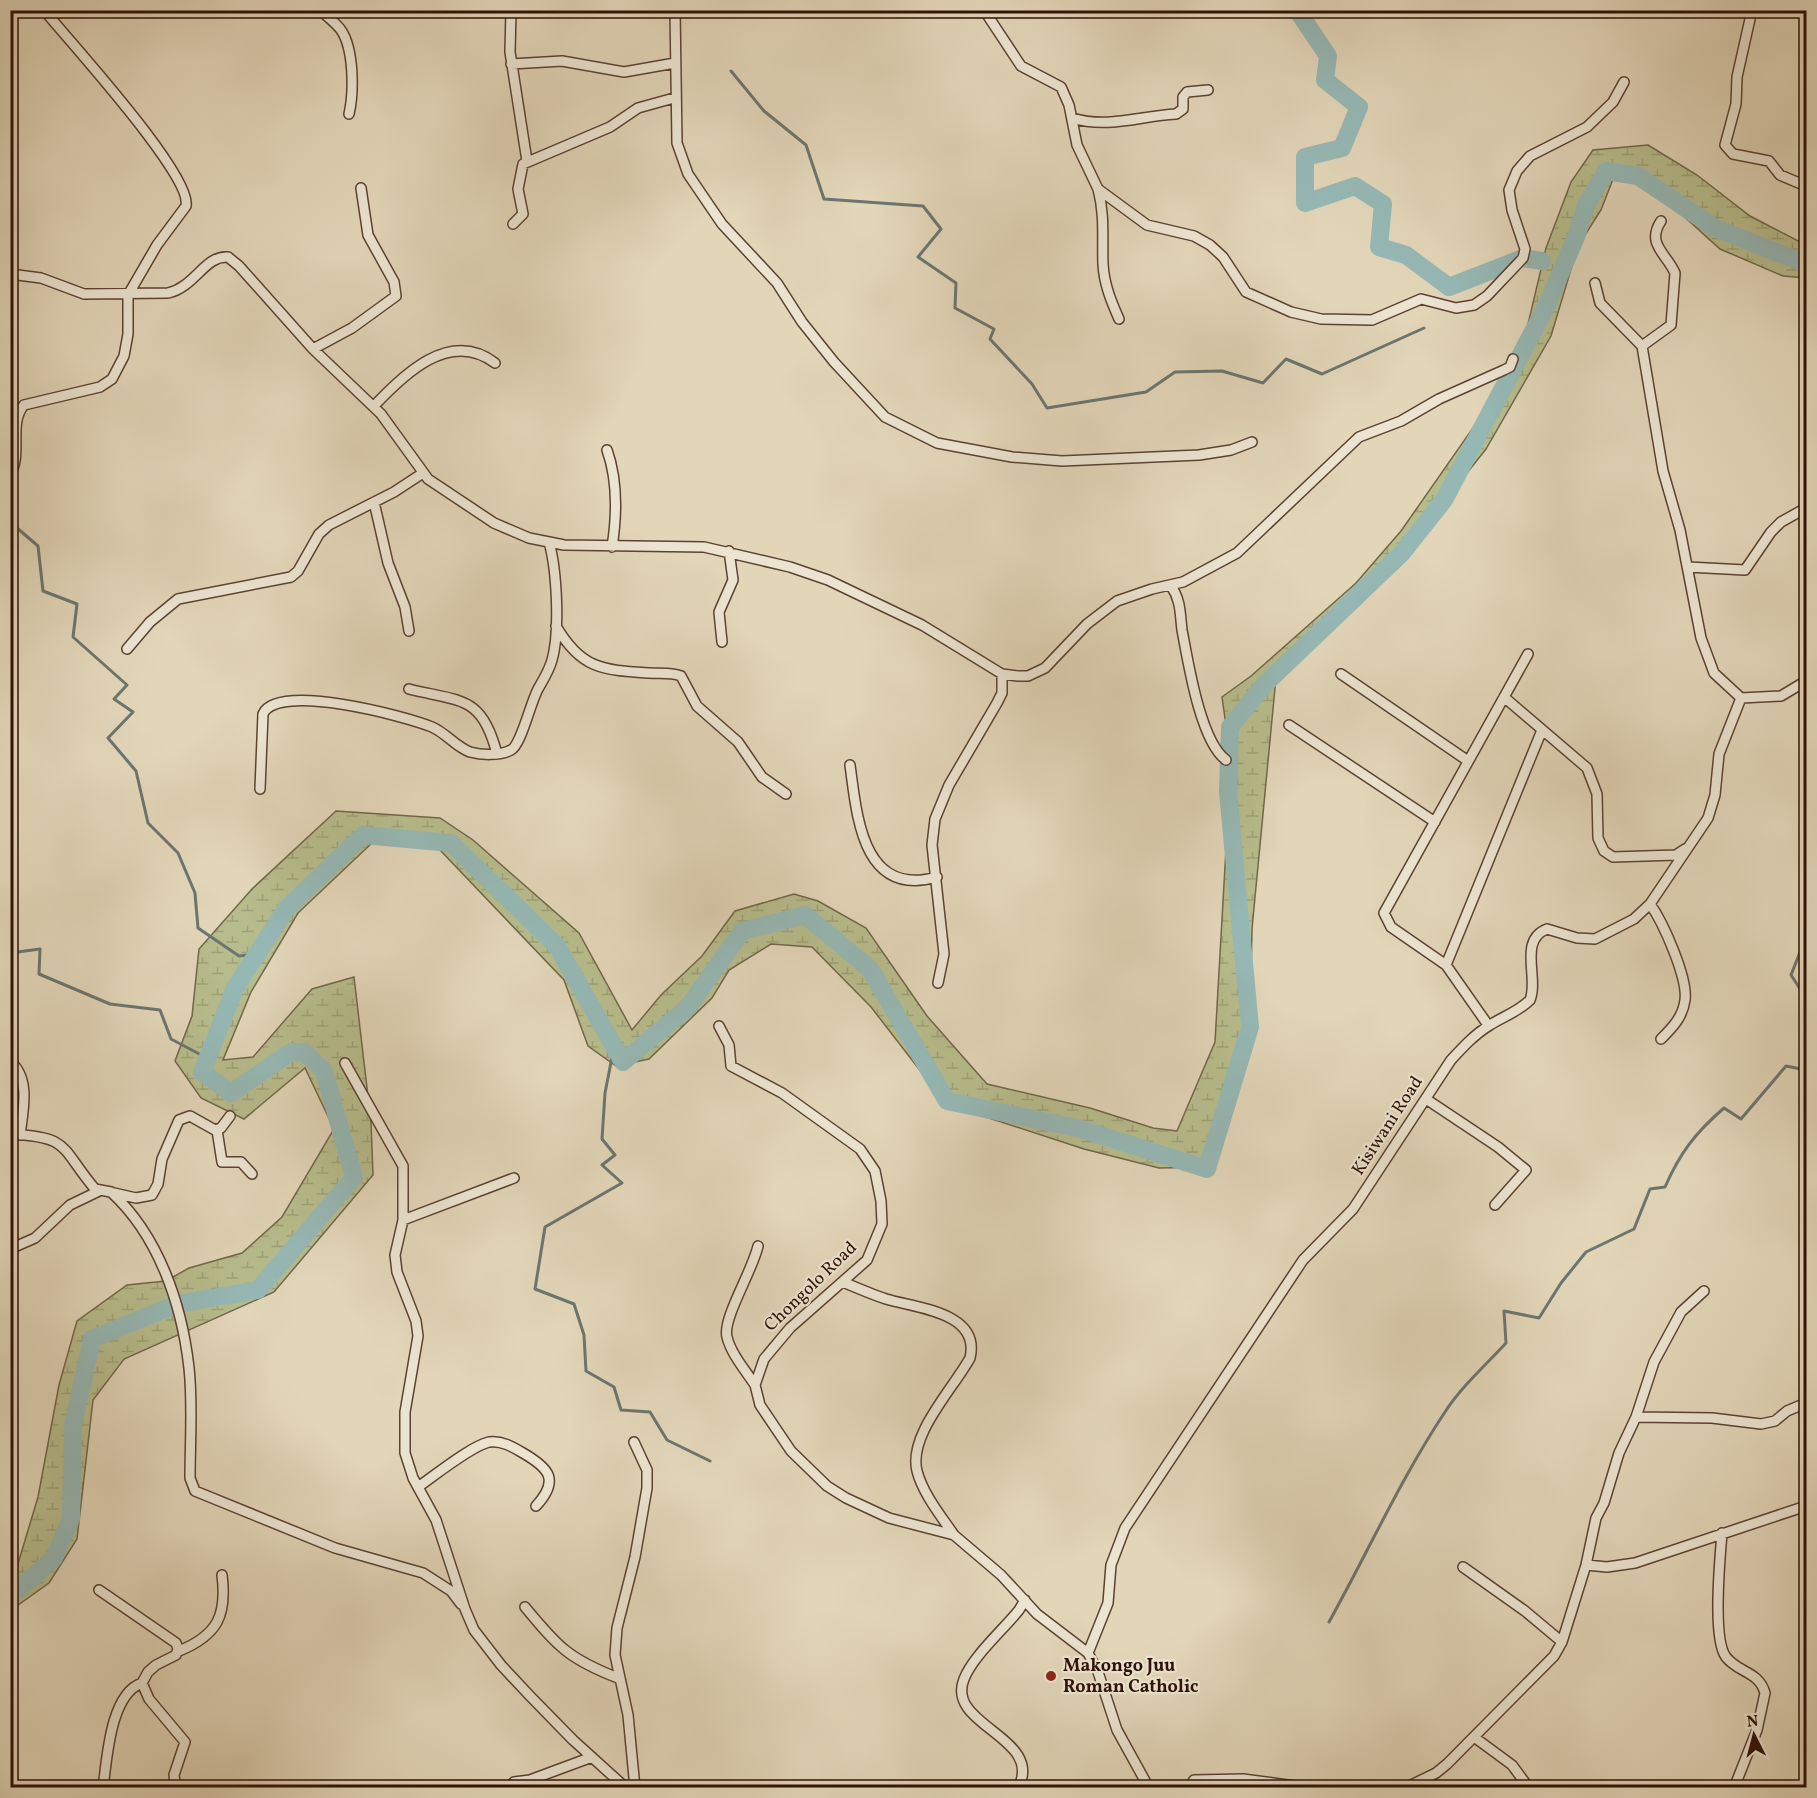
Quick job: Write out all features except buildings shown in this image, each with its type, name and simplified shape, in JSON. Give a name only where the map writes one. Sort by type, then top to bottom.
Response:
[{"type":"street","points":[[10,475],[15,464],[17,419],[24,405],[100,387],[112,380],[119,370],[128,334],[128,295],[157,245],[188,200],[183,186],[135,117],[44,10]]},
{"type":"street","points":[[321,10],[344,37],[353,87],[349,114]]},
{"type":"street","points":[[511,10],[511,64],[524,125],[527,161]]},
{"type":"street","points":[[675,10],[675,98],[677,143],[681,161],[694,184],[728,232],[777,283],[802,322],[834,363],[885,417],[937,443],[1012,457],[1062,461],[1199,455],[1231,450],[1252,442]]},
{"type":"street","points":[[984,10],[1021,66],[1061,87],[1072,118],[1077,145],[1098,189],[1104,214],[1103,264],[1109,295],[1119,319]]},
{"type":"street","points":[[1752,10],[1737,77],[1736,104],[1725,145],[1733,154],[1769,161],[1780,176],[1806,186]]},
{"type":"street","points":[[511,64],[562,61],[624,72],[675,63]]},
{"type":"street","points":[[1098,189],[1147,225],[1194,237],[1210,245],[1223,257],[1246,292],[1291,312],[1321,320],[1372,320],[1421,299],[1456,308],[1474,305],[1487,296],[1522,258],[1525,249],[1512,210],[1509,190],[1517,171],[1530,156],[1587,127],[1613,102],[1624,82]]},
{"type":"street","points":[[1072,118],[1087,123],[1104,123],[1176,114],[1183,109],[1183,97],[1187,92],[1208,90]]},
{"type":"street","points":[[513,224],[522,217],[519,177],[523,164],[610,127],[638,108],[675,98]]},
{"type":"street","points":[[313,349],[359,324],[396,296],[394,282],[369,235],[361,188]]},
{"type":"street","points":[[1642,346],[1671,325],[1675,273],[1657,248],[1655,230],[1661,221]]},
{"type":"street","points":[[10,274],[41,278],[84,294],[128,295],[182,290],[212,260],[228,257],[239,266],[313,349],[374,406],[423,473],[440,490],[494,523],[528,538],[549,543],[612,548],[689,546],[729,551],[790,567],[828,580],[922,625],[1002,674],[1018,676],[1044,668],[1087,624],[1117,601],[1196,577],[1237,553],[1359,436],[1401,421],[1439,399],[1504,370],[1510,367],[1513,359]]},
{"type":"street","points":[[1594,283],[1600,303],[1642,346],[1663,471],[1688,567],[1692,602],[1707,658],[1714,673],[1741,698],[1780,696],[1790,693],[1806,681]]},
{"type":"street","points":[[374,406],[407,373],[434,356],[463,351],[489,358],[495,363]]},
{"type":"street","points":[[608,450],[615,472],[616,493],[612,548]]},
{"type":"street","points":[[127,649],[150,622],[178,600],[291,577],[298,571],[319,534],[328,525],[374,502],[423,473]]},
{"type":"street","points":[[374,502],[388,563],[405,607],[409,631]]},
{"type":"street","points":[[1688,567],[1745,570],[1776,527],[1806,508]]},
{"type":"street","points":[[260,789],[263,714],[266,706],[281,701],[325,701],[430,726],[468,751],[497,754],[508,752],[520,742],[527,714],[552,660],[556,626],[554,573],[549,543]]},
{"type":"street","points":[[722,642],[719,612],[733,580],[729,551]]},
{"type":"street","points":[[1171,586],[1179,603],[1188,665],[1199,704],[1214,745],[1226,760]]},
{"type":"street","points":[[556,626],[568,646],[586,662],[611,669],[681,676],[697,706],[738,742],[762,777],[786,794]]},
{"type":"street","points":[[1488,1025],[1446,965],[1391,927],[1383,913],[1528,654]]},
{"type":"street","points":[[939,983],[944,954],[932,832],[938,806],[1002,693],[1002,674]]},
{"type":"street","points":[[1341,674],[1468,761]]},
{"type":"street","points":[[410,689],[471,705],[485,721],[497,754]]},
{"type":"street","points":[[1504,698],[1587,768],[1597,794],[1598,838],[1604,851],[1613,857],[1676,855],[1693,844]]},
{"type":"street","name":"Kisiwani Road","points":[[1088,1653],[1108,1603],[1111,1565],[1116,1546],[1133,1513],[1177,1452],[1303,1260],[1353,1209],[1451,1060],[1488,1025],[1519,1010],[1530,1000],[1532,945],[1535,936],[1541,931],[1551,929],[1577,938],[1594,939],[1629,922],[1650,904],[1693,844],[1712,808],[1719,754],[1741,698]]},
{"type":"street","points":[[1289,725],[1435,822]]},
{"type":"street","points":[[1446,965],[1542,730]]},
{"type":"street","points":[[850,765],[857,823],[873,858],[887,872],[904,880],[919,882],[937,877]]},
{"type":"street","points":[[1650,904],[1669,935],[1686,999],[1674,1027],[1661,1039]]},
{"type":"street","name":"Chongolo Road","points":[[719,1026],[729,1045],[731,1066],[778,1090],[860,1149],[875,1171],[881,1201],[882,1224],[867,1260],[775,1344],[764,1359],[755,1385]]},
{"type":"street","points":[[10,1061],[20,1073],[24,1083],[15,1135],[44,1137],[56,1141],[70,1153],[90,1184],[99,1191]]},
{"type":"street","points":[[345,1063],[399,1155],[403,1166],[403,1220],[395,1255],[397,1272],[416,1321],[418,1336],[405,1412],[405,1453],[408,1466],[441,1530],[465,1609],[474,1630],[501,1665],[573,1740],[626,1788]]},
{"type":"street","points":[[1426,1099],[1498,1147],[1526,1170],[1495,1205]]},
{"type":"street","points":[[10,1249],[35,1238],[70,1205],[99,1191],[136,1198],[152,1195],[158,1184],[159,1167],[171,1134],[179,1120],[184,1117],[190,1116],[210,1129],[217,1130]]},
{"type":"street","points":[[217,1130],[230,1116]]},
{"type":"street","points":[[217,1130],[222,1162],[229,1164],[242,1161],[252,1174]]},
{"type":"street","points":[[403,1220],[514,1178]]},
{"type":"street","points":[[111,1192],[149,1238],[175,1305],[189,1370],[190,1478],[195,1491],[335,1548],[423,1573],[451,1591],[465,1609]]},
{"type":"street","points":[[758,1246],[754,1264],[729,1315],[726,1328],[727,1338],[755,1385],[760,1405],[774,1430],[807,1469],[846,1498],[889,1518],[954,1535]]},
{"type":"street","points":[[843,1282],[887,1299],[944,1314],[961,1324],[968,1332],[972,1350],[970,1358],[919,1438],[915,1455],[917,1472],[954,1535],[1001,1575],[1051,1626],[1088,1653],[1098,1672],[1118,1730],[1149,1788]]},
{"type":"street","points":[[1405,1788],[1436,1773],[1546,1667],[1562,1642],[1586,1565],[1596,1518],[1604,1503],[1619,1454],[1636,1417],[1654,1362],[1681,1312],[1704,1291]]},
{"type":"street","points":[[1636,1417],[1712,1418],[1761,1424],[1775,1421],[1787,1411],[1806,1403]]},
{"type":"street","points":[[418,1487],[482,1444],[498,1441],[539,1461],[548,1473],[549,1485],[536,1506]]},
{"type":"street","points":[[634,1442],[647,1470],[647,1488],[635,1557],[617,1628],[615,1656],[618,1678],[628,1715],[634,1788]]},
{"type":"street","points":[[1586,1565],[1607,1567],[1635,1563],[1806,1506]]},
{"type":"street","points":[[1722,1533],[1719,1616],[1722,1649],[1730,1661],[1756,1676],[1765,1693],[1757,1730],[1734,1788]]},
{"type":"street","points":[[1462,1567],[1525,1611],[1562,1642]]},
{"type":"street","points":[[103,1788],[115,1720],[124,1696],[142,1683],[148,1672],[205,1636],[222,1611],[224,1597],[222,1575]]},
{"type":"street","points":[[99,1590],[176,1643],[178,1651]]},
{"type":"street","points":[[1018,1788],[1022,1779],[1020,1762],[1012,1746],[976,1717],[965,1705],[962,1692],[964,1679],[972,1665],[1014,1617],[1024,1600]]},
{"type":"street","points":[[525,1607],[552,1639],[574,1659],[618,1678]]},
{"type":"street","points":[[142,1683],[150,1699],[185,1742],[174,1775],[175,1783],[181,1788]]},
{"type":"street","points":[[1474,1737],[1512,1765],[1529,1788]]},
{"type":"street","points":[[514,1782],[544,1775],[592,1757]]},
{"type":"street","points":[[1189,1788],[1194,1780],[1233,1779],[1281,1782],[1311,1788]]},
{"type":"green space","points":[[1648,145],[1697,175],[1750,216],[1806,245],[1806,278],[1783,276],[1720,249],[1646,182],[1617,169],[1601,210],[1578,246],[1551,336],[1486,449],[1421,531],[1371,584],[1277,667],[1252,929],[1250,1030],[1212,1167],[1159,1168],[1084,1149],[946,1104],[871,1007],[812,947],[771,944],[729,970],[712,998],[649,1059],[616,1066],[588,1046],[564,980],[439,849],[373,842],[298,913],[251,992],[223,1060],[253,1057],[312,989],[354,977],[371,1122],[373,1175],[274,1292],[124,1359],[93,1400],[77,1539],[49,1583],[11,1610],[10,1571],[17,1567],[38,1497],[59,1385],[77,1321],[127,1285],[166,1281],[189,1268],[242,1253],[282,1217],[334,1129],[305,1068],[244,1119],[201,1098],[175,1061],[192,1016],[199,949],[252,889],[336,811],[440,818],[473,840],[579,933],[632,1030],[661,995],[702,956],[735,911],[794,894],[818,901],[866,928],[927,1016],[987,1084],[1090,1108],[1153,1128],[1177,1131],[1215,1042],[1231,761],[1222,697],[1251,676],[1356,583],[1401,531],[1519,362],[1546,248],[1571,182],[1593,150]]},
{"type":"waterway","points":[[1297,10],[1328,56],[1325,80],[1359,107],[1342,148],[1305,157],[1305,203],[1355,186],[1383,204],[1379,247],[1406,255],[1449,287],[1523,258],[1542,261]]},
{"type":"waterway","points":[[731,71],[764,111],[806,145],[824,199],[923,206],[941,229],[918,257],[956,283],[955,308],[994,329],[990,339],[1032,384],[1047,408],[1146,392],[1175,372],[1222,371],[1263,383],[1286,359],[1322,374],[1424,328]]},
{"type":"waterway","points":[[10,1597],[54,1558],[71,1519],[73,1425],[92,1339],[177,1304],[258,1290],[354,1177],[324,1071],[304,1052],[291,1052],[231,1093],[202,1072],[235,988],[286,909],[363,835],[451,843],[557,946],[623,1062],[688,1007],[742,931],[805,915],[870,969],[947,1101],[1081,1129],[1207,1169],[1250,1027],[1228,792],[1230,727],[1265,684],[1402,553],[1444,500],[1546,307],[1576,237],[1587,203],[1606,171],[1638,176],[1715,228],[1806,264]]},
{"type":"waterway","points":[[10,522],[38,546],[43,591],[77,604],[73,637],[127,685],[114,699],[133,712],[108,738],[136,771],[148,823],[178,853],[195,893],[198,928],[239,956],[257,954]]},
{"type":"waterway","points":[[1806,937],[1791,975],[1806,998]]},
{"type":"waterway","points":[[10,953],[40,949],[39,974],[110,1004],[160,1010],[171,1039],[207,1058]]},
{"type":"waterway","points":[[614,1047],[605,1093],[602,1139],[615,1155],[602,1165],[622,1183],[545,1227],[535,1289],[574,1304],[584,1335],[586,1371],[614,1387],[621,1410],[650,1412],[667,1440],[710,1461]]},
{"type":"waterway","points":[[1329,1622],[1429,1437],[1458,1394],[1506,1343],[1504,1311],[1539,1318],[1561,1283],[1586,1252],[1634,1229],[1650,1189],[1665,1187],[1689,1144],[1714,1117],[1724,1108],[1741,1119],[1786,1066],[1806,1070]]},
{"type":"place","name":"Makongo Juu Roman Catholic","points":[[1051,1676]]}]
